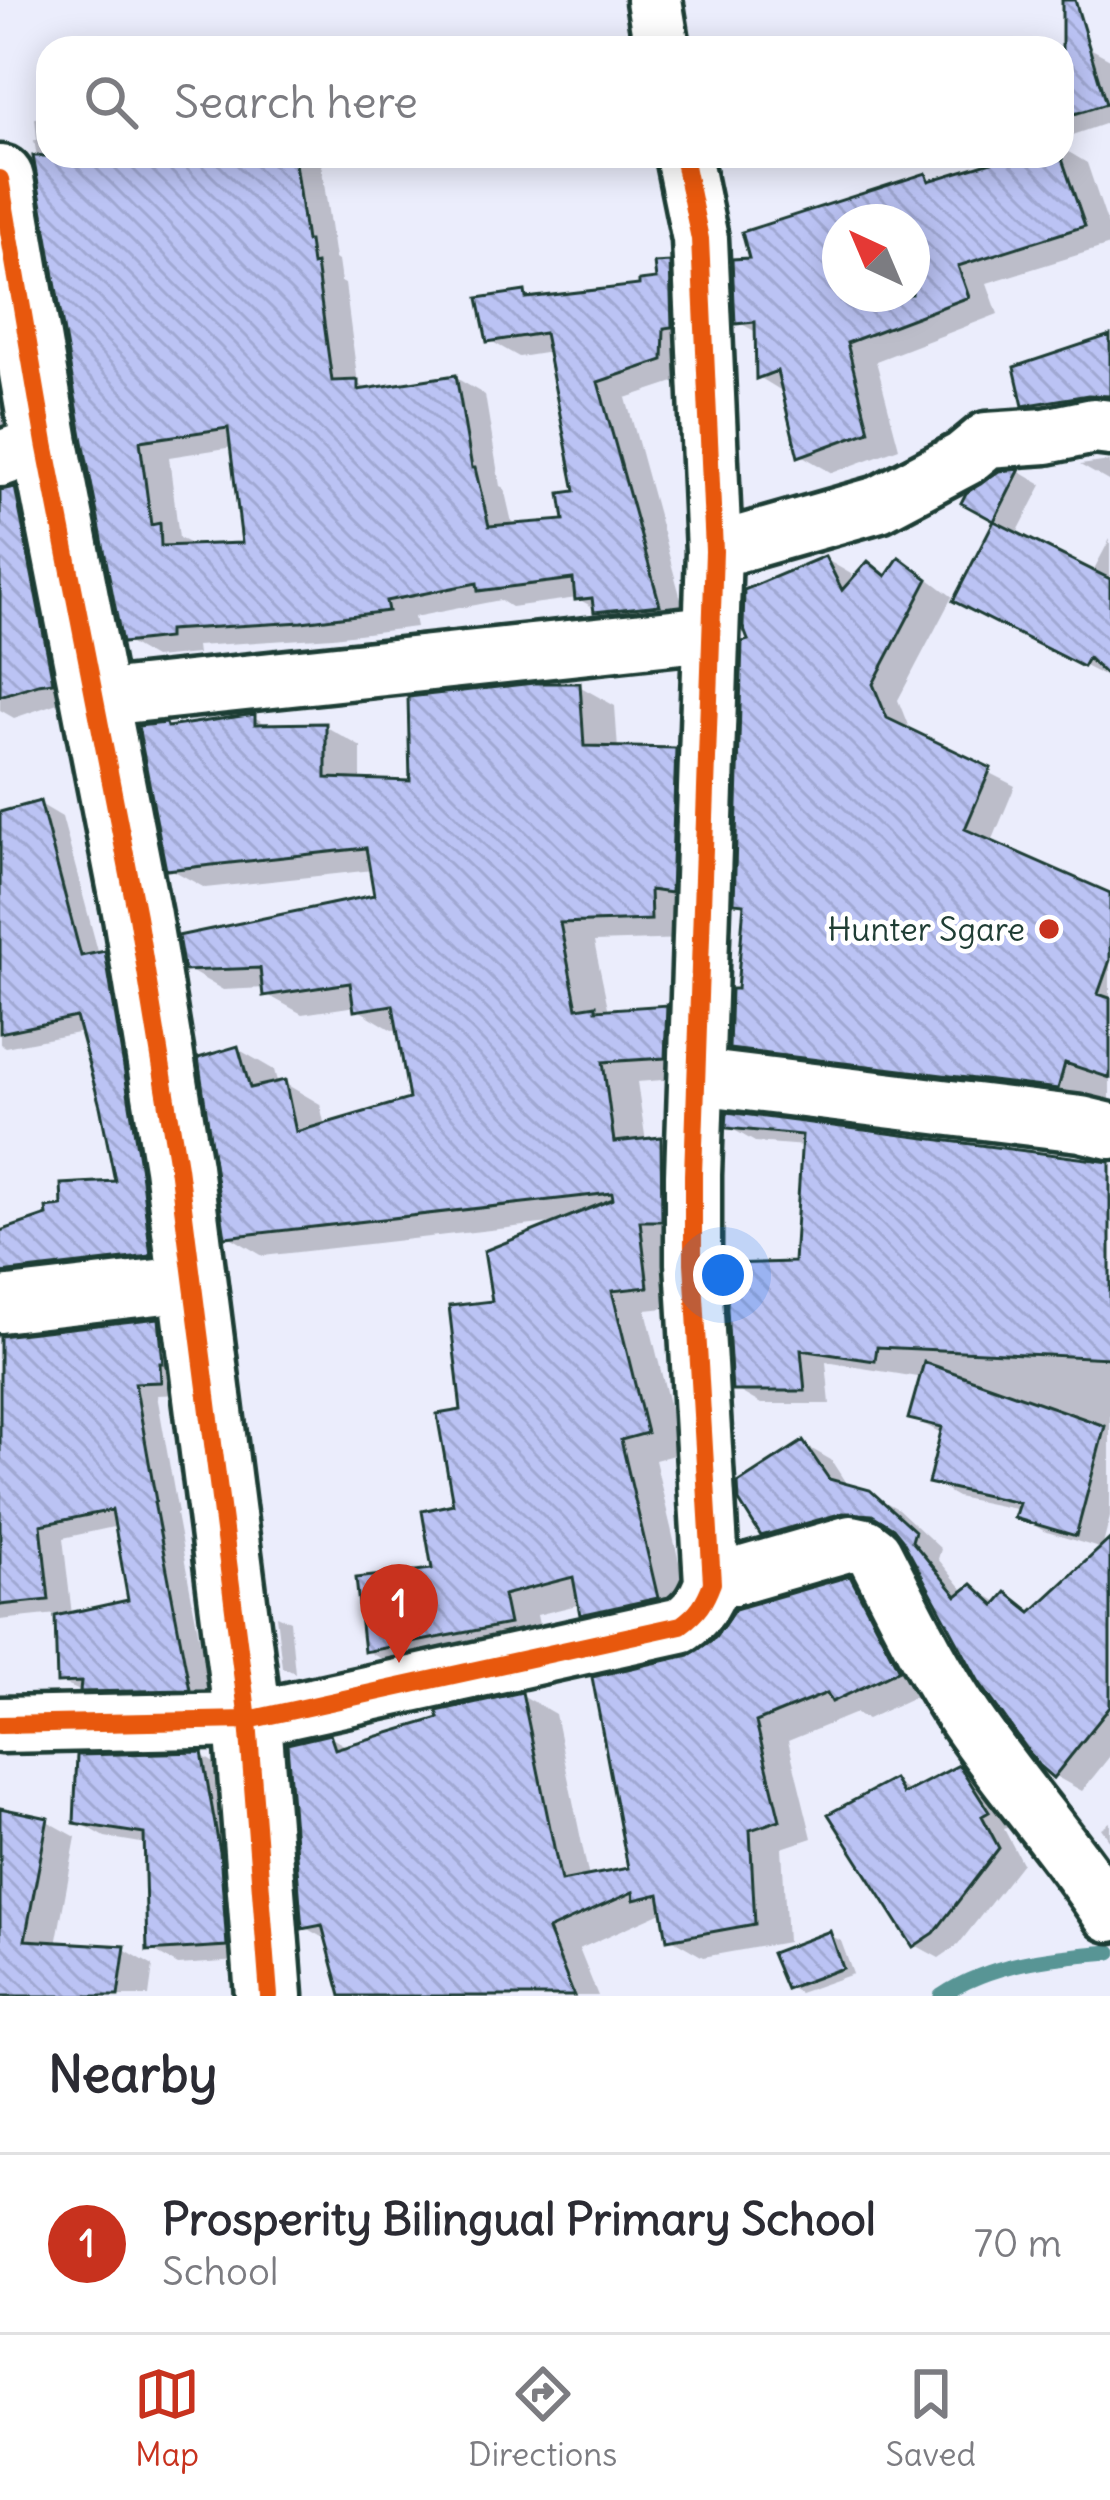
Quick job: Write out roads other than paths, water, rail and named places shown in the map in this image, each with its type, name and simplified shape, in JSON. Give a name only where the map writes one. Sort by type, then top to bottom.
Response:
[{"type":"street","points":[[654,0],[660,36]]},
{"type":"street","points":[[0,1725],[248,1720],[682,1625],[698,1613],[712,1583],[692,1263],[714,551],[700,239],[685,168]]},
{"type":"street","points":[[0,179],[22,451],[95,699],[178,1167],[248,1720],[268,1996]]},
{"type":"street","points":[[714,551],[879,504],[964,459],[987,440],[1110,428]]},
{"type":"street","points":[[95,699],[710,633]]},
{"type":"street","points":[[698,1077],[1110,1131]]},
{"type":"street","points":[[0,1305],[192,1283]]},
{"type":"street","points":[[712,1583],[851,1544],[874,1553],[966,1720],[1079,1866],[1110,1914]]},
{"type":"waterway","points":[[941,1996],[1001,1968],[1110,1952]]},
{"type":"place","name":"Hunter Sgare","points":[[1049,929]]},
{"type":"place","name":"Prosperity Bilingual Primary School","points":[[399,1663]]}]
